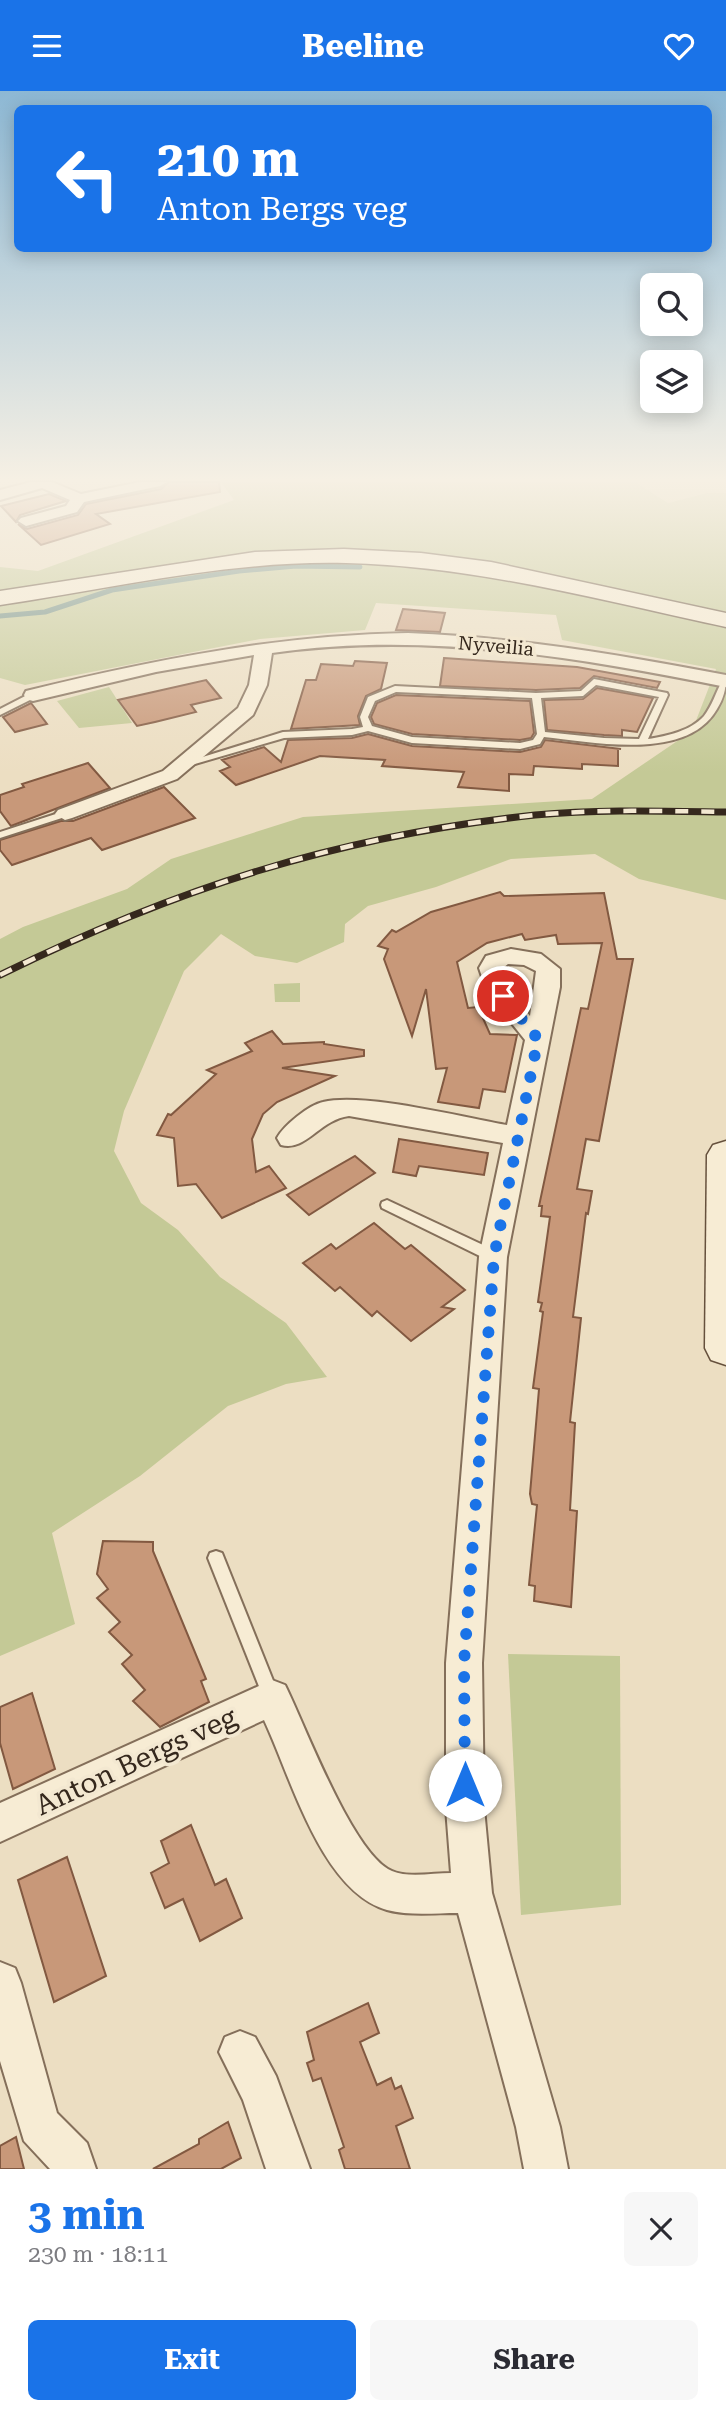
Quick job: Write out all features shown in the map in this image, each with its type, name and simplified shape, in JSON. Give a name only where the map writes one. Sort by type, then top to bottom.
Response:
[{"type":"main road","points":[[0,598],[124,579]]},
{"type":"main road","points":[[537,579],[726,620]]},
{"type":"main road","points":[[726,1155],[726,1348]]},
{"type":"street","name":"Nyveilia","points":[[33,695],[132,671],[264,648],[365,639],[454,642],[606,657],[726,681]]},
{"type":"street","name":"Nyveilia","points":[[65,814],[170,775],[182,765],[246,711],[258,685],[264,648]]},
{"type":"street","points":[[538,1039],[516,1136],[494,1257],[464,1663],[465,1808],[472,1893],[534,2114],[546,2169]]},
{"type":"street","points":[[290,1138],[326,1110],[349,1107],[516,1136]]},
{"type":"street","points":[[272,1698],[332,1828],[355,1866],[385,1890],[472,1893]]},
{"type":"street","name":"Anton Bergs veg","points":[[0,1823],[272,1698]]},
{"type":"street","points":[[0,1983],[39,2126],[71,2158],[74,2169]]},
{"type":"street","points":[[240,2052],[261,2091],[288,2169]]},
{"type":"lane","name":"Nyveilia","points":[[182,765],[283,735],[352,732],[368,728],[412,740],[520,746],[537,741],[541,734],[642,742],[676,737],[707,719],[726,681]]},
{"type":"lane","points":[[368,728],[364,717],[371,699],[396,689],[536,697],[583,693],[594,682],[664,695],[642,742]]},
{"type":"lane","name":"Nyveilia","points":[[0,712],[33,695]]},
{"type":"lane","points":[[536,697],[541,734]]},
{"type":"lane","name":"Nyveilia","points":[[0,835],[65,814]]},
{"type":"lane","points":[[387,1205],[494,1257]]},
{"type":"lane","points":[[216,1558],[272,1698]]},
{"type":"green space","points":[[0,579],[726,579],[726,900],[639,879],[595,854],[511,859],[436,887],[368,906],[345,924],[344,942],[297,963],[255,956],[221,934],[184,971],[124,1111],[114,1151],[141,1203],[178,1230],[220,1277],[286,1323],[327,1377],[286,1384],[228,1406],[140,1476],[52,1533],[75,1624],[0,1656],[0,939],[23,927],[127,889],[171,859],[303,817],[592,799],[692,731],[716,669],[562,640],[556,615],[376,603],[365,630],[260,639],[25,685],[0,678]]},
{"type":"green space","points":[[109,687],[132,723],[79,728],[57,701]]},
{"type":"green space","points":[[300,983],[300,1002],[275,1002],[274,984]]},
{"type":"green space","points":[[508,1654],[620,1656],[621,1905],[521,1915]]},
{"type":"building","points":[[403,609],[445,613],[440,632],[396,630]]},
{"type":"building","points":[[444,658],[577,667],[660,682],[657,688],[594,676],[580,688],[536,690],[440,686]]},
{"type":"building","points":[[355,661],[387,663],[381,689],[366,696],[358,716],[360,725],[291,729],[306,680],[316,680],[321,664],[353,666]]},
{"type":"building","points":[[206,680],[221,698],[191,705],[196,712],[155,722],[137,726],[118,700]]},
{"type":"building","points":[[597,688],[653,698],[637,732],[622,730],[622,736],[547,730],[544,700],[583,699]]},
{"type":"building","points":[[396,695],[530,701],[534,733],[531,738],[520,740],[412,734],[374,724],[371,717],[377,703]]},
{"type":"building","points":[[31,703],[47,724],[15,732],[3,717]]},
{"type":"building","points":[[368,734],[412,746],[520,752],[541,747],[545,740],[621,749],[618,749],[618,766],[582,764],[582,769],[534,766],[533,775],[509,774],[509,791],[458,787],[464,772],[382,766],[385,760],[320,756],[236,785],[220,771],[230,767],[222,760],[264,747],[281,762],[288,740],[352,738]]},
{"type":"building","points":[[88,763],[110,788],[11,826],[0,811],[0,795],[24,787],[22,784]]},
{"type":"building","points":[[164,787],[195,818],[102,850],[91,838],[12,865],[0,850],[0,840],[61,821],[73,821]]},
{"type":"building","points":[[500,892],[504,896],[604,893],[617,959],[633,959],[599,1141],[586,1139],[577,1189],[592,1191],[588,1214],[586,1213],[573,1317],[581,1318],[570,1422],[575,1423],[570,1510],[577,1511],[571,1607],[534,1601],[535,1586],[529,1585],[537,1505],[532,1504],[530,1494],[539,1389],[533,1388],[543,1312],[540,1311],[542,1303],[538,1302],[550,1217],[541,1216],[542,1206],[539,1206],[581,1008],[588,1009],[602,943],[558,944],[556,935],[525,940],[522,934],[487,943],[457,962],[468,1008],[478,1007],[490,1034],[517,1035],[505,1092],[483,1089],[479,1108],[438,1102],[447,1068],[436,1069],[426,989],[412,1036],[384,959],[388,949],[378,946],[392,930],[396,932],[431,912]]},
{"type":"building","points":[[272,1031],[283,1044],[324,1042],[364,1050],[364,1056],[282,1068],[335,1076],[277,1102],[263,1114],[252,1139],[256,1172],[269,1166],[286,1188],[222,1218],[196,1184],[178,1186],[174,1138],[157,1135],[168,1114],[171,1115],[216,1074],[207,1070],[252,1051],[245,1043]]},
{"type":"building","points":[[399,1139],[488,1153],[484,1175],[419,1166],[416,1176],[393,1172]]},
{"type":"building","points":[[355,1156],[375,1173],[309,1215],[287,1195]]},
{"type":"building","points":[[374,1223],[405,1249],[411,1245],[465,1290],[442,1307],[454,1309],[411,1341],[377,1311],[372,1316],[340,1287],[335,1291],[303,1263],[331,1244],[336,1249]]},
{"type":"building","points":[[103,1541],[153,1542],[153,1551],[206,1679],[201,1681],[209,1702],[160,1727],[133,1701],[145,1690],[122,1664],[132,1655],[109,1632],[120,1622],[97,1598],[108,1589],[97,1574]]},
{"type":"building","points":[[32,1693],[55,1769],[13,1789],[0,1743],[0,1707]]},
{"type":"building","points":[[191,1825],[215,1885],[226,1879],[242,1918],[200,1941],[183,1899],[165,1908],[151,1873],[169,1863],[161,1841]]},
{"type":"building","points":[[67,1857],[106,1976],[54,2002],[18,1880]]},
{"type":"building","points":[[368,2003],[379,2033],[360,2042],[377,2085],[391,2078],[395,2089],[401,2086],[413,2118],[396,2126],[410,2169],[345,2169],[339,2150],[344,2147],[321,2078],[313,2081],[307,2063],[314,2060],[307,2032]]},
{"type":"building","points":[[228,2122],[241,2158],[221,2169],[153,2169],[199,2144],[199,2139]]},
{"type":"building","points":[[16,2137],[24,2169],[0,2169],[0,2146]]},
{"type":"waterway","points":[[0,616],[45,612],[112,590],[186,579]]},
{"type":"railway","points":[[0,975],[131,916],[260,870],[326,852],[463,824],[535,815],[630,811],[726,812]]},
{"type":"route","points":[[465,1785],[464,1663],[494,1257],[516,1136],[538,1039],[503,996]]}]
